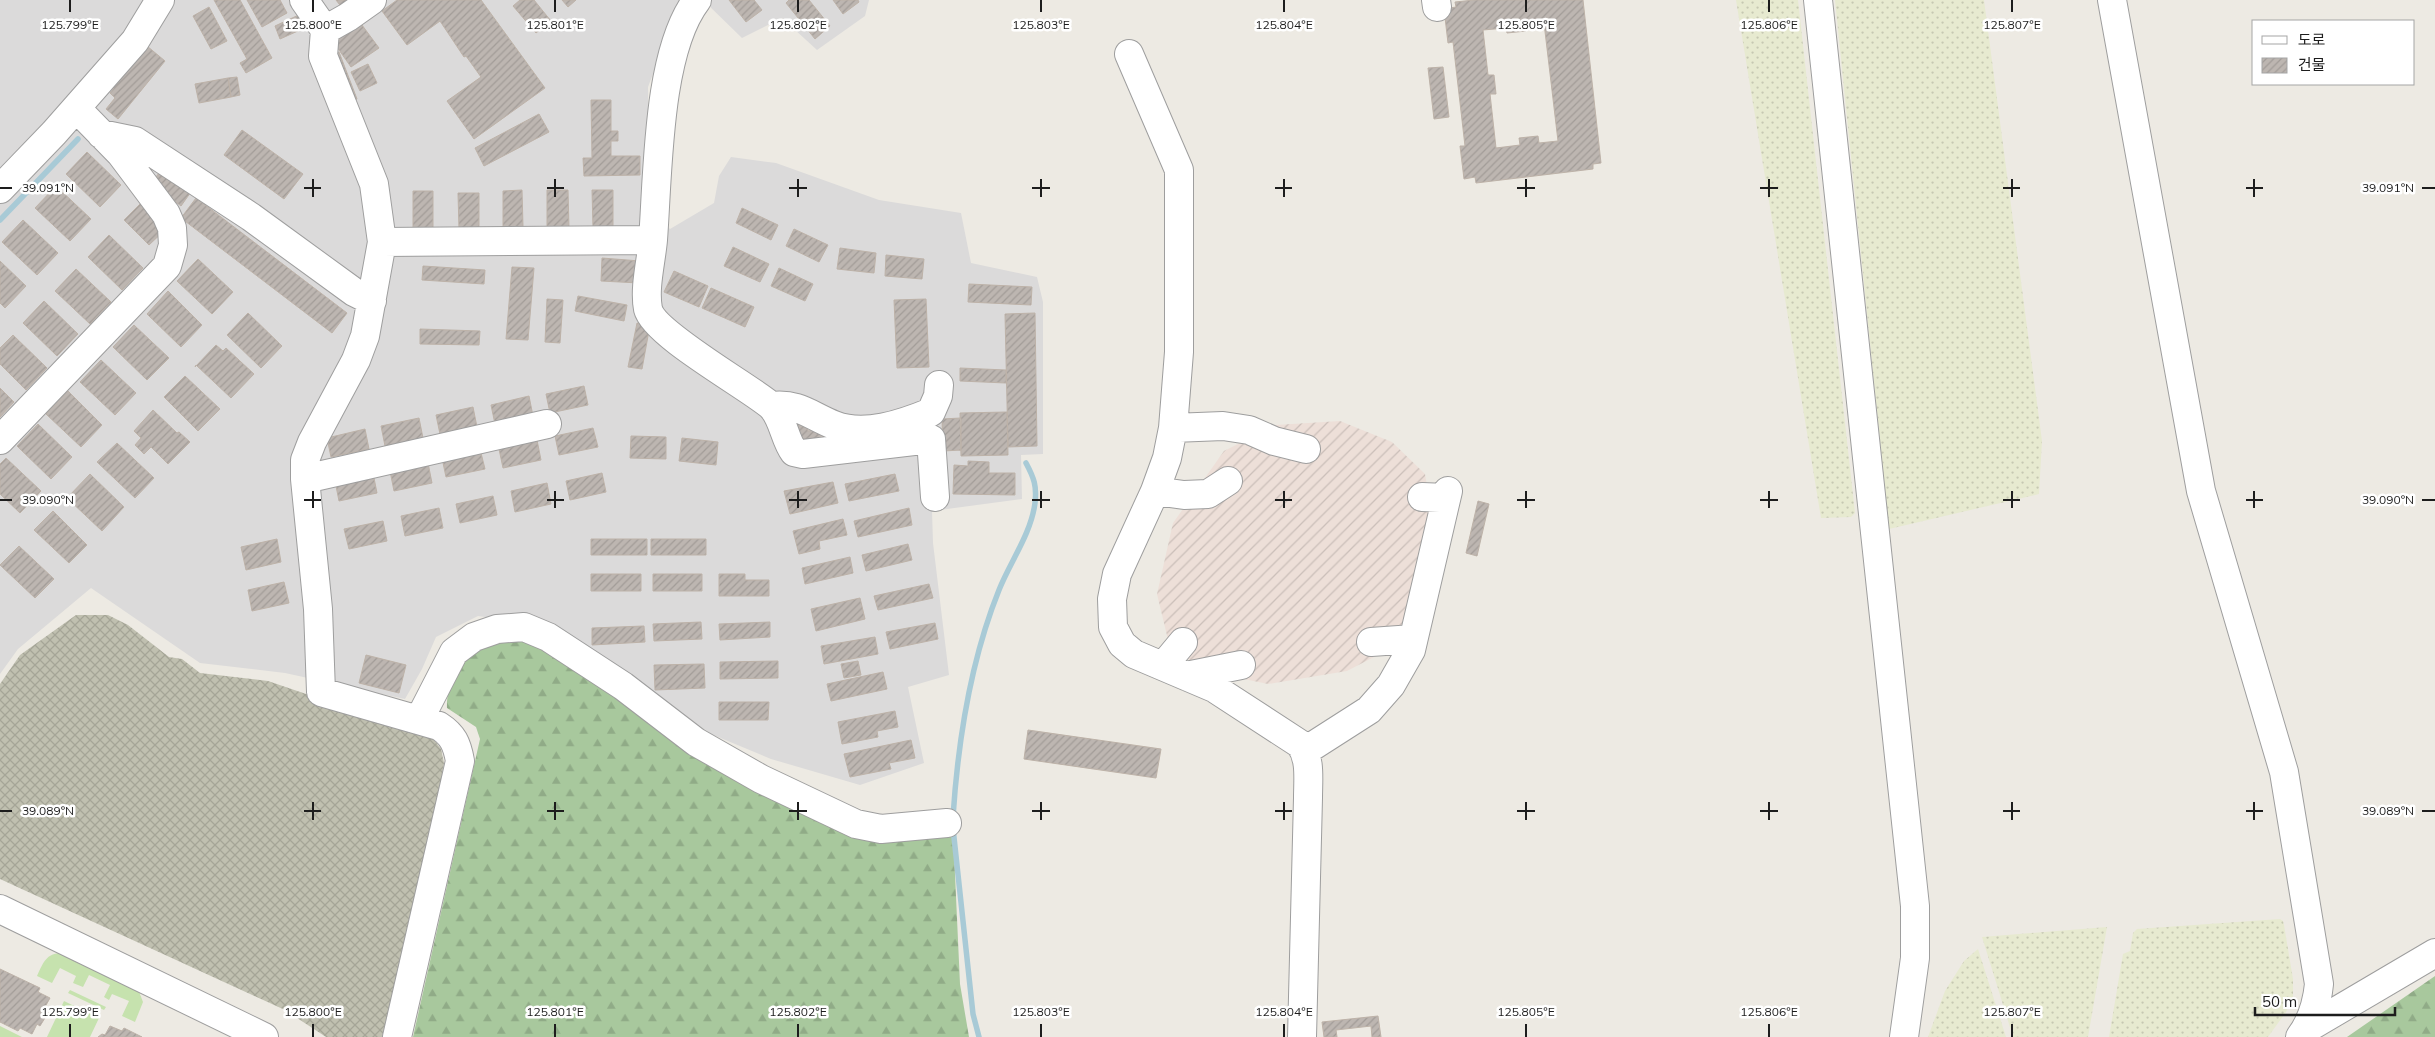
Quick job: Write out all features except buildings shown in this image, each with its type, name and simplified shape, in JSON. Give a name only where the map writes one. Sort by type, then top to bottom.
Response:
[{"type":"street","points":[[0,189],[76,108],[135,41],[160,0]]},
{"type":"street","points":[[304,0],[325,30],[323,56],[374,184],[382,242],[365,336],[356,360],[312,442],[305,460],[305,479],[318,608],[322,692],[439,726],[451,734],[458,747],[460,761],[398,1037]]},
{"type":"street","points":[[325,30],[372,0]]},
{"type":"street","points":[[697,0],[689,10],[668,74],[647,299],[649,311],[655,321],[681,343],[772,406],[794,452],[804,454],[931,439],[935,497]]},
{"type":"street","points":[[1818,0],[1915,906],[1915,958],[1904,1037]]},
{"type":"street","points":[[2112,0],[2201,491],[2284,772],[2319,984],[2317,1003],[2303,1033]]},
{"type":"street","points":[[1129,54],[1179,170],[1179,334],[1173,428],[1167,458],[1155,491],[1117,574],[1112,608],[1113,627],[1122,644],[1134,654],[1214,688],[1300,744],[1305,751],[1308,761],[1308,789],[1302,1037]]},
{"type":"street","points":[[0,440],[167,266],[173,245],[172,228],[166,214],[122,154],[76,108]]},
{"type":"street","points":[[101,134],[135,141],[251,217],[354,292],[372,300]]},
{"type":"street","points":[[382,242],[653,240]]},
{"type":"street","points":[[772,406],[796,406],[834,425],[859,430],[907,421],[931,412],[938,396],[939,385]]},
{"type":"street","points":[[305,479],[547,424]]},
{"type":"street","points":[[1173,428],[1223,426],[1249,430],[1274,441],[1306,449]]},
{"type":"street","points":[[1155,491],[1184,495],[1208,494],[1228,481]]},
{"type":"street","points":[[1305,751],[1370,710],[1391,685],[1411,650],[1415,596],[1439,495]]},
{"type":"street","points":[[418,720],[454,652],[474,637],[497,629],[524,628],[548,636],[623,686],[696,742],[761,779],[856,824],[881,829],[947,823]]},
{"type":"street","points":[[1371,642],[1413,639]]},
{"type":"street","points":[[1175,671],[1183,642]]},
{"type":"street","points":[[1175,671],[1241,665]]},
{"type":"street","points":[[0,909],[264,1037]]},
{"type":"street","points":[[2303,1033],[2435,953]]},
{"type":"shaded area","points":[[0,0],[686,0],[676,13],[648,87],[649,209],[670,229],[714,203],[719,176],[731,157],[776,163],[879,200],[961,213],[971,263],[1037,277],[1043,302],[1043,454],[1021,455],[1022,499],[932,511],[933,543],[949,675],[908,687],[924,763],[860,785],[771,759],[711,734],[627,674],[551,626],[478,616],[436,637],[422,669],[405,699],[285,673],[200,663],[91,588],[18,649],[0,674]]},
{"type":"shaded area","points":[[703,0],[869,0],[865,16],[817,50],[782,18],[742,38]]},
{"type":"shaded area","points":[[1736,0],[1798,0],[1855,513],[1851,517],[1821,518]]},
{"type":"shaded area","points":[[1835,0],[1984,0],[2042,441],[2039,494],[1889,529]]},
{"type":"shaded area","points":[[1340,421],[1392,442],[1425,474],[1431,510],[1418,606],[1395,646],[1347,671],[1268,684],[1210,672],[1170,648],[1157,594],[1173,523],[1224,451],[1276,425]]},
{"type":"shaded area","points":[[76,615],[108,615],[128,625],[169,657],[182,659],[200,673],[268,681],[432,737],[441,749],[444,763],[431,840],[382,1037],[326,1037],[285,1010],[0,879],[0,684],[20,655]]},
{"type":"shaded area","points":[[2280,919],[2284,925],[2293,979],[2293,997],[2286,1012],[2268,1037],[2109,1037],[2123,954],[2130,951],[2133,933],[2137,929]]},
{"type":"shaded area","points":[[2107,927],[2088,1037],[2013,1037],[1982,937]]},
{"type":"shaded area","points":[[1978,949],[2006,1037],[1928,1037],[1945,991],[1964,961]]},
{"type":"green space","points":[[530,638],[808,806],[953,831],[960,984],[969,1037],[413,1037],[480,739],[476,727],[447,708],[449,690],[456,672],[466,656],[479,642]]},
{"type":"green space","points":[[62,953],[138,989],[143,1002],[135,1022],[122,1016],[129,1001],[112,994],[109,1000],[104,997],[110,985],[89,975],[83,987],[73,983],[76,976],[60,968],[52,983],[37,976],[43,963],[49,957]]},
{"type":"green space","points":[[2435,976],[2435,1037],[2347,1037]]},
{"type":"green space","points":[[70,990],[106,1007],[104,1010],[68,993]]},
{"type":"green space","points":[[64,1001],[99,1018],[90,1037],[47,1037]]},
{"type":"green space","points":[[0,1026],[22,1037],[0,1037]]},
{"type":"waterway","points":[[0,220],[78,139]]},
{"type":"waterway","points":[[953,817],[962,730],[980,645],[999,590],[1025,537],[1033,514],[1036,492],[1033,478],[1026,463]]},
{"type":"waterway","points":[[953,828],[973,1014],[979,1037]]}]
